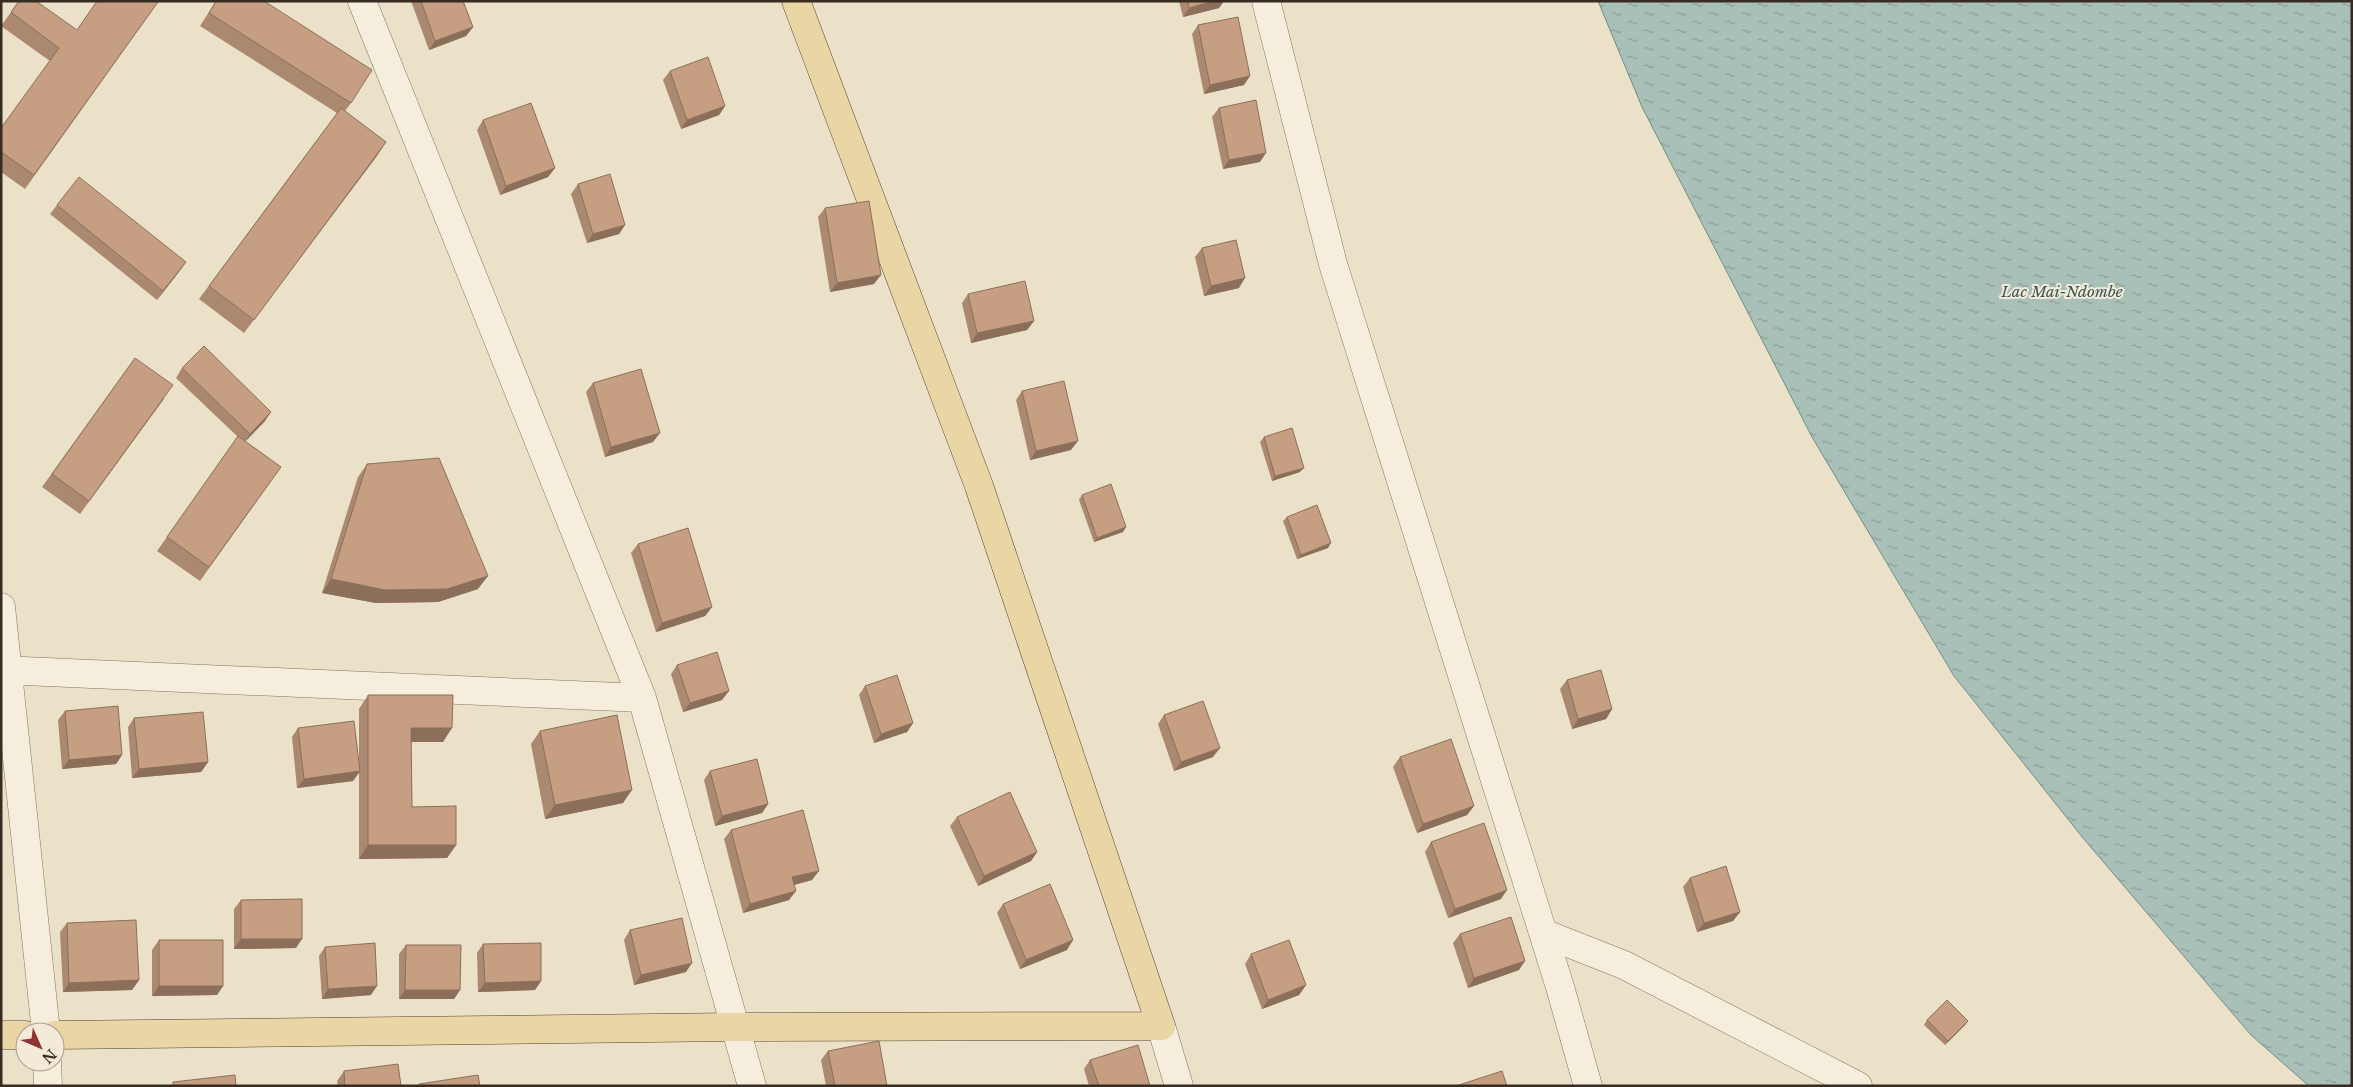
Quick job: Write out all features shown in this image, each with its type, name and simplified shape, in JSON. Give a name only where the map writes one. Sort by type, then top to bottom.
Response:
[{"type":"main road","points":[[65,1035],[734,1027],[1161,1026],[979,486],[796,1]]},
{"type":"main road","points":[[1,1035],[15,1035]]},
{"type":"street","points":[[362,1],[642,698],[752,1086]]},
{"type":"street","points":[[1266,1],[1333,264],[1543,933],[1588,1086]]},
{"type":"street","points":[[1,607],[4,670],[45,1022]]},
{"type":"street","points":[[4,670],[642,698]]},
{"type":"street","points":[[1543,933],[1624,966],[1858,1086]]},
{"type":"street","points":[[1161,1026],[1179,1086]]},
{"type":"street","points":[[47,1072],[48,1086]]},
{"type":"water","name":"Lac Mai-Ndombe","points":[[1598,1],[2352,1],[2352,1086],[2309,1086],[2251,1035],[2083,838],[1954,676],[1812,437],[1642,107]]},
{"type":"building","points":[[19,1],[36,1],[77,30],[97,1],[158,2],[34,175],[1,152],[1,128],[59,48],[11,12]]},
{"type":"building","points":[[216,1],[264,1],[372,70],[351,103],[209,13]]},
{"type":"building","points":[[421,1],[463,1],[473,27],[435,41]]},
{"type":"building","points":[[1188,1],[1214,1],[1189,8]]},
{"type":"building","points":[[1238,17],[1250,76],[1210,85],[1198,25]]},
{"type":"building","points":[[708,57],[725,106],[687,120],[670,71]]},
{"type":"building","points":[[1256,100],[1266,153],[1229,160],[1219,108]]},
{"type":"building","points":[[531,103],[555,168],[506,186],[483,120]]},
{"type":"building","points":[[341,108],[386,142],[254,320],[209,286]]},
{"type":"building","points":[[610,174],[625,225],[593,234],[578,184]]},
{"type":"building","points":[[79,177],[186,262],[163,291],[57,205]]},
{"type":"building","points":[[869,201],[881,275],[837,283],[825,208]]},
{"type":"building","points":[[1236,240],[1245,278],[1211,286],[1202,248]]},
{"type":"building","points":[[1025,281],[1034,321],[977,333],[968,294]]},
{"type":"building","points":[[204,346],[271,412],[250,434],[182,368]]},
{"type":"building","points":[[135,358],[173,385],[89,501],[52,474]]},
{"type":"building","points":[[641,369],[660,433],[611,447],[593,383]]},
{"type":"building","points":[[1064,381],[1078,441],[1036,451],[1022,391]]},
{"type":"building","points":[[1292,428],[1304,468],[1275,476],[1264,437]]},
{"type":"building","points":[[238,436],[281,467],[209,567],[167,537]]},
{"type":"building","points":[[439,458],[488,576],[447,589],[385,590],[331,579],[367,464]]},
{"type":"building","points":[[1111,484],[1126,527],[1097,538],[1082,495]]},
{"type":"building","points":[[1317,505],[1331,543],[1301,555],[1287,517]]},
{"type":"building","points":[[688,528],[712,607],[662,623],[638,544]]},
{"type":"building","points":[[717,652],[729,691],[690,703],[677,665]]},
{"type":"building","points":[[1601,670],[1612,709],[1578,719],[1567,680]]},
{"type":"building","points":[[897,675],[913,723],[881,734],[865,686]]},
{"type":"building","points":[[368,695],[453,695],[452,728],[411,728],[412,807],[456,806],[456,845],[368,845]]},
{"type":"building","points":[[1203,701],[1220,748],[1181,762],[1164,715]]},
{"type":"building","points":[[118,706],[122,755],[69,760],[65,711]]},
{"type":"building","points":[[203,712],[208,762],[139,769],[134,718]]},
{"type":"building","points":[[617,715],[632,790],[555,805],[540,731]]},
{"type":"building","points":[[354,721],[360,771],[304,779],[298,728]]},
{"type":"building","points":[[1451,739],[1474,806],[1423,824],[1400,757]]},
{"type":"building","points":[[757,759],[768,804],[722,816],[710,771]]},
{"type":"building","points":[[1010,792],[1037,852],[984,876],[957,817]]},
{"type":"building","points":[[803,810],[819,871],[792,877],[796,891],[750,904],[731,830]]},
{"type":"building","points":[[1484,823],[1507,890],[1455,909],[1431,842]]},
{"type":"building","points":[[1726,866],[1740,912],[1704,923],[1690,878]]},
{"type":"building","points":[[1050,884],[1073,940],[1026,960],[1003,904]]},
{"type":"building","points":[[302,899],[302,939],[241,939],[241,900]]},
{"type":"building","points":[[1511,917],[1525,961],[1474,978],[1460,934]]},
{"type":"building","points":[[682,918],[692,963],[641,975],[630,930]]},
{"type":"building","points":[[136,920],[139,980],[69,983],[67,923]]},
{"type":"building","points":[[159,940],[223,940],[223,986],[159,986]]},
{"type":"building","points":[[1289,940],[1306,985],[1268,1000],[1251,954]]},
{"type":"building","points":[[375,943],[377,986],[328,989],[325,947]]},
{"type":"building","points":[[541,943],[541,981],[485,983],[483,944]]},
{"type":"building","points":[[406,945],[461,945],[460,990],[405,990]]},
{"type":"building","points":[[1947,1000],[1968,1021],[1948,1041],[1927,1020]]},
{"type":"building","points":[[879,1041],[887,1086],[835,1086],[828,1051]]},
{"type":"building","points":[[1138,1045],[1150,1086],[1099,1086],[1090,1060]]},
{"type":"building","points":[[398,1064],[401,1086],[345,1086],[344,1071]]},
{"type":"building","points":[[1502,1071],[1507,1086],[1456,1086]]},
{"type":"building","points":[[235,1075],[236,1086],[173,1086],[173,1082]]},
{"type":"building","points":[[478,1075],[480,1086],[419,1086],[419,1084]]}]
